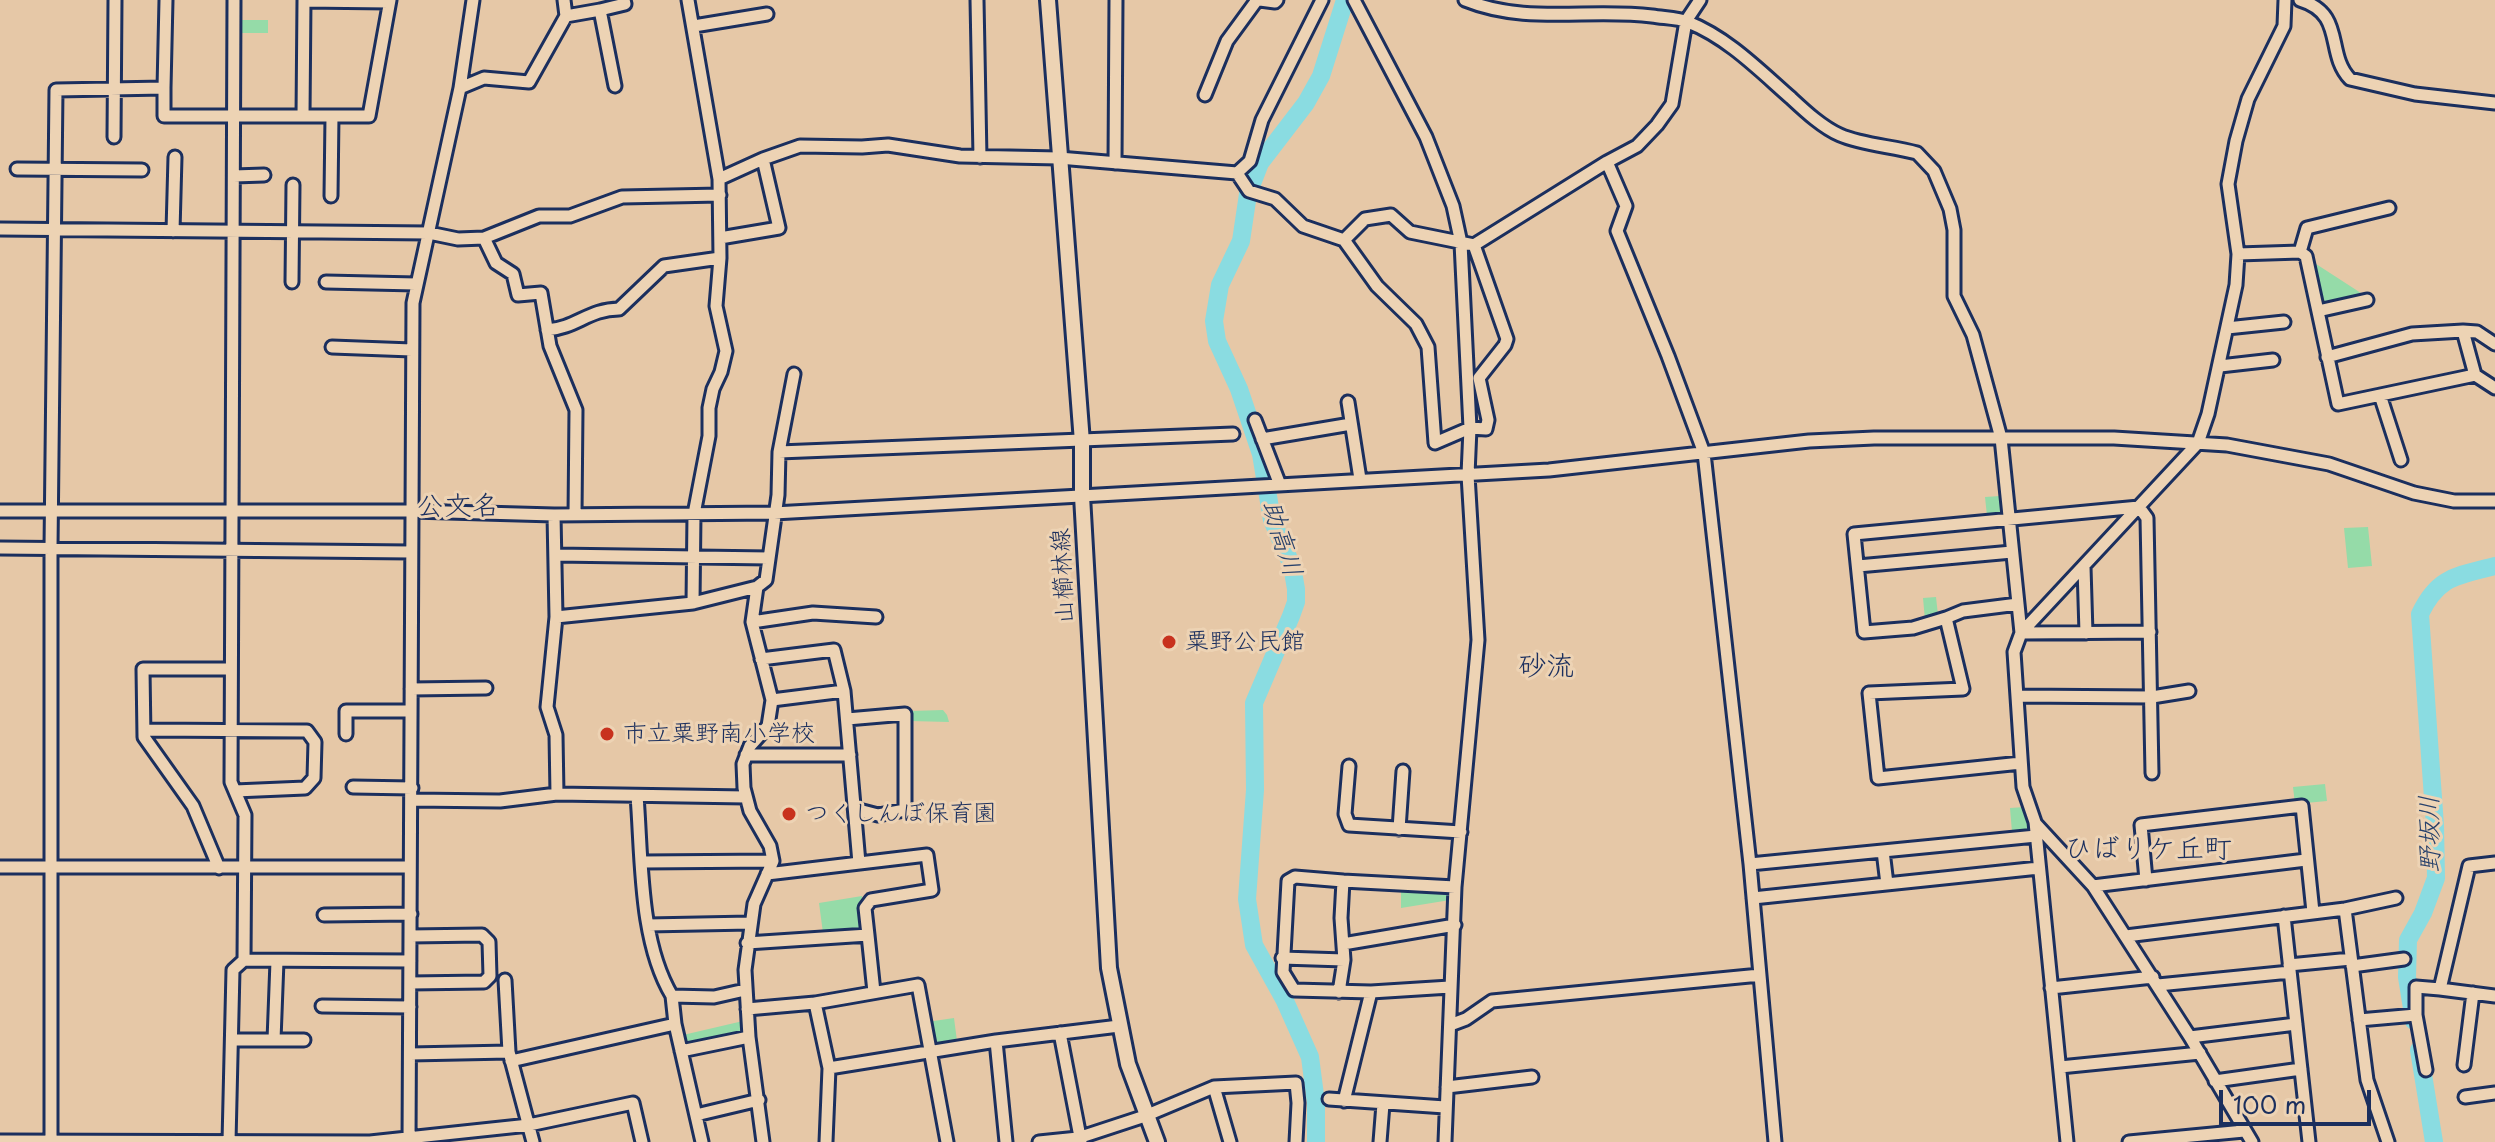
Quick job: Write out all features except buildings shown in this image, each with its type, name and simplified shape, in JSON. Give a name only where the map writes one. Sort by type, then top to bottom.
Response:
[{"type":"main road","name":"山櫛林線","points":[[1048,0],[1082,442],[1082,496],[1109,968],[1119,1026],[1145,1116],[1157,1142]]},
{"type":"street","points":[[114,137],[115,0]]},
{"type":"street","points":[[166,0],[164,116],[233,116],[303,116],[369,116],[390,1],[304,0],[303,116]]},
{"type":"street","points":[[234,0],[231,782],[245,815],[244,960]]},
{"type":"street","points":[[409,1139],[412,350],[416,284],[460,88],[473,0]]},
{"type":"street","points":[[460,88],[484,78],[529,82],[566,16],[564,0]]},
{"type":"street","points":[[566,16],[625,4],[624,0]]},
{"type":"street","points":[[688,0],[719,179],[720,258],[716,306],[726,351],[711,398],[709,436],[694,514],[693,603]]},
{"type":"street","points":[[977,0],[980,157]]},
{"type":"street","points":[[1115,163],[1116,0]]},
{"type":"street","points":[[1205,95],[1227,41],[1258,0],[1277,0]]},
{"type":"street","points":[[719,179],[800,146],[888,145],[980,157],[1059,158],[1237,173],[1250,161],[1262,120],[1322,0]]},
{"type":"street","points":[[1354,0],[1426,137],[1453,206],[1461,243],[1470,428],[1468,475],[1478,640],[1455,887],[1445,1142]]},
{"type":"street","points":[[1465,0],[1498,11],[1529,16],[1588,12],[1686,21],[1745,57],[1799,106],[1840,135],[1917,153],[1926,160],[1950,209],[1954,240],[1954,296],[1973,335],[2001,438],[2021,633]]},
{"type":"street","points":[[1344,240],[1365,219],[1391,215],[1410,232],[1474,245],[1637,146],[1672,104],[1686,21],[1700,0]]},
{"type":"street","points":[[2067,1142],[2035,822],[2023,787],[2014,652],[2021,633],[2198,443],[2220,366],[2236,285],[2238,254],[2228,184],[2248,99],[2284,26],[2285,0]]},
{"type":"street","points":[[2300,0],[2318,9],[2330,24],[2343,73],[2350,79],[2415,94],[2495,103]]},
{"type":"street","points":[[600,10],[615,86]]},
{"type":"street","points":[[694,26],[767,14]]},
{"type":"street","points":[[51,1140],[51,548],[56,90],[164,88]]},
{"type":"street","points":[[331,196],[332,116]]},
{"type":"street","points":[[173,231],[175,157]]},
{"type":"street","points":[[720,238],[779,228],[763,159]]},
{"type":"street","points":[[1607,162],[1627,208],[1617,231],[1704,453],[1750,864],[1775,1142]]},
{"type":"street","points":[[17,169],[142,170]]},
{"type":"street","points":[[1237,173],[1249,191],[1275,199],[1303,226],[1344,240],[1377,286],[1416,324],[1428,347],[1435,443],[1470,428],[1486,429],[1479,378],[1507,339],[1474,245]]},
{"type":"street","points":[[234,176],[264,175]]},
{"type":"street","points":[[292,282],[293,185]]},
{"type":"street","points":[[0,229],[429,233],[458,239],[484,238],[539,216],[570,216],[622,197],[720,195]]},
{"type":"street","points":[[2300,252],[2307,228],[2389,208]]},
{"type":"street","points":[[484,238],[496,263],[513,274],[518,295],[541,293],[550,346],[576,410],[575,515]]},
{"type":"street","points":[[2238,254],[2300,252],[2306,256],[2338,404],[2475,375]]},
{"type":"street","points":[[547,330],[566,329],[604,309],[619,309],[664,266],[720,258]]},
{"type":"street","points":[[326,282],[416,284]]},
{"type":"street","points":[[2318,311],[2367,300]]},
{"type":"street","points":[[2227,328],[2284,322]]},
{"type":"street","points":[[2463,331],[2475,375],[2495,388]]},
{"type":"street","points":[[2327,357],[2412,334],[2477,332],[2495,344]]},
{"type":"street","points":[[332,347],[412,350]]},
{"type":"street","points":[[2220,366],[2273,360]]},
{"type":"street","points":[[556,617],[693,603],[757,587],[766,580],[778,495],[779,452],[794,374]]},
{"type":"street","points":[[2380,395],[2401,460]]},
{"type":"street","points":[[1348,402],[1360,479]]},
{"type":"street","points":[[1255,420],[1277,485]]},
{"type":"street","points":[[1262,439],[1351,424]]},
{"type":"street","points":[[779,452],[1233,434]]},
{"type":"street","points":[[0,511],[412,511],[554,515],[774,513],[1549,470],[1836,439],[2001,438],[2114,438],[2227,445],[2329,464],[2414,493],[2454,501],[2495,501]]},
{"type":"street","points":[[2018,604],[1963,611],[1913,628],[1864,632],[1854,534],[2139,507]]},
{"type":"street","points":[[2139,507],[2147,518],[2152,773]]},
{"type":"street","points":[[554,515],[556,617],[547,707],[556,735],[557,794]]},
{"type":"street","points":[[0,548],[411,552]]},
{"type":"street","points":[[1858,566],[2012,552]]},
{"type":"street","points":[[555,555],[769,558]]},
{"type":"street","points":[[2084,567],[2086,633]]},
{"type":"street","points":[[757,587],[752,622],[772,700],[768,726],[750,746],[743,764],[750,811],[770,846],[773,861],[754,904],[747,943],[745,990],[763,1142]]},
{"type":"street","points":[[752,622],[813,613],[876,617]]},
{"type":"street","points":[[1946,618],[1963,689],[1869,693],[1878,778],[2021,763]]},
{"type":"street","points":[[2021,633],[2150,632]]},
{"type":"street","points":[[761,659],[834,650],[844,691],[859,863]]},
{"type":"street","points":[[219,868],[193,806],[144,737],[143,669],[230,669]]},
{"type":"street","points":[[411,689],[486,688]]},
{"type":"street","points":[[772,700],[844,691]]},
{"type":"street","points":[[2017,696],[2152,697],[2189,691]]},
{"type":"street","points":[[346,734],[346,711],[411,711]]},
{"type":"street","points":[[847,719],[905,714],[905,810],[878,815],[855,809]]},
{"type":"street","points":[[144,730],[307,731],[315,742],[314,778],[305,788],[235,791]]},
{"type":"street","points":[[746,755],[850,755]]},
{"type":"street","points":[[1349,766],[1345,814],[1349,825],[1461,832]]},
{"type":"street","points":[[1399,829],[1403,771]]},
{"type":"street","points":[[353,787],[500,801],[557,794],[746,797]]},
{"type":"street","points":[[637,796],[648,925],[661,978],[672,996],[675,1024],[702,1142]]},
{"type":"street","points":[[2146,880],[2141,825],[2302,806],[2313,912]]},
{"type":"street","points":[[2035,822],[2093,886],[2200,1053],[2252,1142]]},
{"type":"street","points":[[1750,864],[2036,836]]},
{"type":"street","points":[[1883,851],[1887,884]]},
{"type":"street","points":[[767,874],[927,855],[932,890],[871,900],[865,908],[874,992]]},
{"type":"street","points":[[2093,886],[2306,860]]},
{"type":"street","points":[[643,862],[773,861]]},
{"type":"street","points":[[2440,989],[2469,866],[2495,863]]},
{"type":"street","points":[[0,867],[410,867]]},
{"type":"street","points":[[1753,898],[2039,868]]},
{"type":"street","points":[[1450,987],[1371,992],[1294,990],[1283,972],[1282,958],[1288,881],[1295,877],[1455,887]]},
{"type":"street","points":[[1339,992],[1344,960],[1341,918],[1343,881]]},
{"type":"street","points":[[2126,936],[2345,909],[2396,898]]},
{"type":"street","points":[[2345,909],[2367,1080],[2388,1142]]},
{"type":"street","points":[[324,915],[411,914]]},
{"type":"street","points":[[2284,916],[2309,1142]]},
{"type":"street","points":[[648,925],[750,923]]},
{"type":"street","points":[[1343,944],[1455,925]]},
{"type":"street","points":[[410,936],[482,935],[489,942],[490,976],[484,982],[410,983]]},
{"type":"street","points":[[747,943],[868,935]]},
{"type":"street","points":[[1282,958],[1344,960]]},
{"type":"street","points":[[2051,988],[2404,959]]},
{"type":"street","points":[[229,1141],[233,970],[244,960],[410,961]]},
{"type":"street","points":[[274,1040],[277,961]]},
{"type":"street","points":[[1450,1025],[1466,1019],[1492,1001],[1760,975]]},
{"type":"street","points":[[505,980],[510,1057],[533,1142]]},
{"type":"street","points":[[747,1009],[815,1003],[918,985],[947,1142]]},
{"type":"street","points":[[2426,1070],[2416,1015],[2416,987],[2495,996]]},
{"type":"street","points":[[672,996],[714,997],[745,990]]},
{"type":"street","points":[[1344,1101],[1371,992]]},
{"type":"street","points":[[2464,1065],[2473,993]]},
{"type":"street","points":[[815,1003],[829,1068],[826,1142]]},
{"type":"street","points":[[322,1006],[410,1007]]},
{"type":"street","points":[[2359,1020],[2416,1015]]},
{"type":"street","points":[[410,1054],[510,1057],[675,1024]]},
{"type":"street","points":[[2190,1037],[2296,1024]]},
{"type":"street","points":[[829,1068],[996,1041],[1119,1026]]},
{"type":"street","points":[[1060,1033],[1080,1140]]},
{"type":"street","points":[[681,1051],[749,1037]]},
{"type":"street","points":[[232,1040],[304,1040]]},
{"type":"street","points":[[996,1041],[1006,1142]]},
{"type":"street","points":[[2060,1067],[2200,1053]]},
{"type":"street","points":[[2215,1081],[2301,1069]]},
{"type":"street","points":[[1447,1087],[1532,1077]]},
{"type":"street","points":[[1039,1142],[1080,1140],[1214,1087],[1296,1083],[1296,1142]]},
{"type":"street","points":[[1214,1087],[1230,1142]]},
{"type":"street","points":[[2465,1097],[2495,1093]]},
{"type":"street","points":[[1329,1099],[1445,1107]]},
{"type":"street","points":[[696,1115],[759,1100]]},
{"type":"street","points":[[0,1141],[370,1142],[529,1125],[633,1103],[642,1142]]},
{"type":"street","points":[[1380,1142],[1383,1104]]},
{"type":"street","points":[[2129,1142],[2225,1138],[2244,1131]]},
{"type":"green space","points":[[240,20],[268,20],[268,33],[240,33]]},
{"type":"green space","points":[[2313,262],[2364,295],[2322,305]]},
{"type":"green space","points":[[2000,496],[2002,514],[1987,516],[1985,497]]},
{"type":"green space","points":[[2368,527],[2372,566],[2348,568],[2344,528]]},
{"type":"green space","points":[[1936,597],[1938,615],[1925,620],[1923,598]]},
{"type":"green space","points":[[943,710],[949,722],[910,721],[910,711]]},
{"type":"green space","points":[[2325,784],[2327,801],[2295,804],[2293,787]]},
{"type":"green space","points":[[2025,807],[2032,821],[2030,830],[2012,832],[2010,808]]},
{"type":"green space","points":[[1401,891],[1450,895],[1450,900],[1401,908]]},
{"type":"green space","points":[[862,896],[864,925],[860,931],[823,933],[819,903]]},
{"type":"green space","points":[[954,1018],[957,1041],[936,1044],[929,1038],[927,1022]]},
{"type":"green space","points":[[743,1021],[744,1028],[740,1035],[691,1046],[684,1041],[683,1035]]},
{"type":"waterway","name":"助高川","points":[[1316,1142],[1316,1103],[1310,1057],[1285,1001],[1254,945],[1247,899],[1255,790],[1254,703],[1291,616],[1296,589],[1292,566],[1272,520],[1261,454],[1239,389],[1217,341],[1214,321],[1220,285],[1241,241],[1248,194],[1260,163],[1306,103],[1321,76],[1345,0]]},
{"type":"waterway","name":"野坂川","points":[[2414,1021],[2407,977],[2408,940],[2423,913],[2436,878],[2420,614],[2442,585],[2459,576],[2495,566]]},
{"type":"waterway","name":"野坂川","points":[[2419,1050],[2434,1142]]},
{"type":"place","name":"粟野公民館","points":[[1169,642]]},
{"type":"place","name":"市立粟野南小学校","points":[[607,734]]},
{"type":"place","name":"つくしんぼ保育園","points":[[789,814]]},
{"type":"district","name":"公文名","points":[[458,507]]},
{"type":"district","name":"砂流","points":[[1546,667]]},
{"type":"district","name":"ひばりケ丘町","points":[[2148,850]]}]
